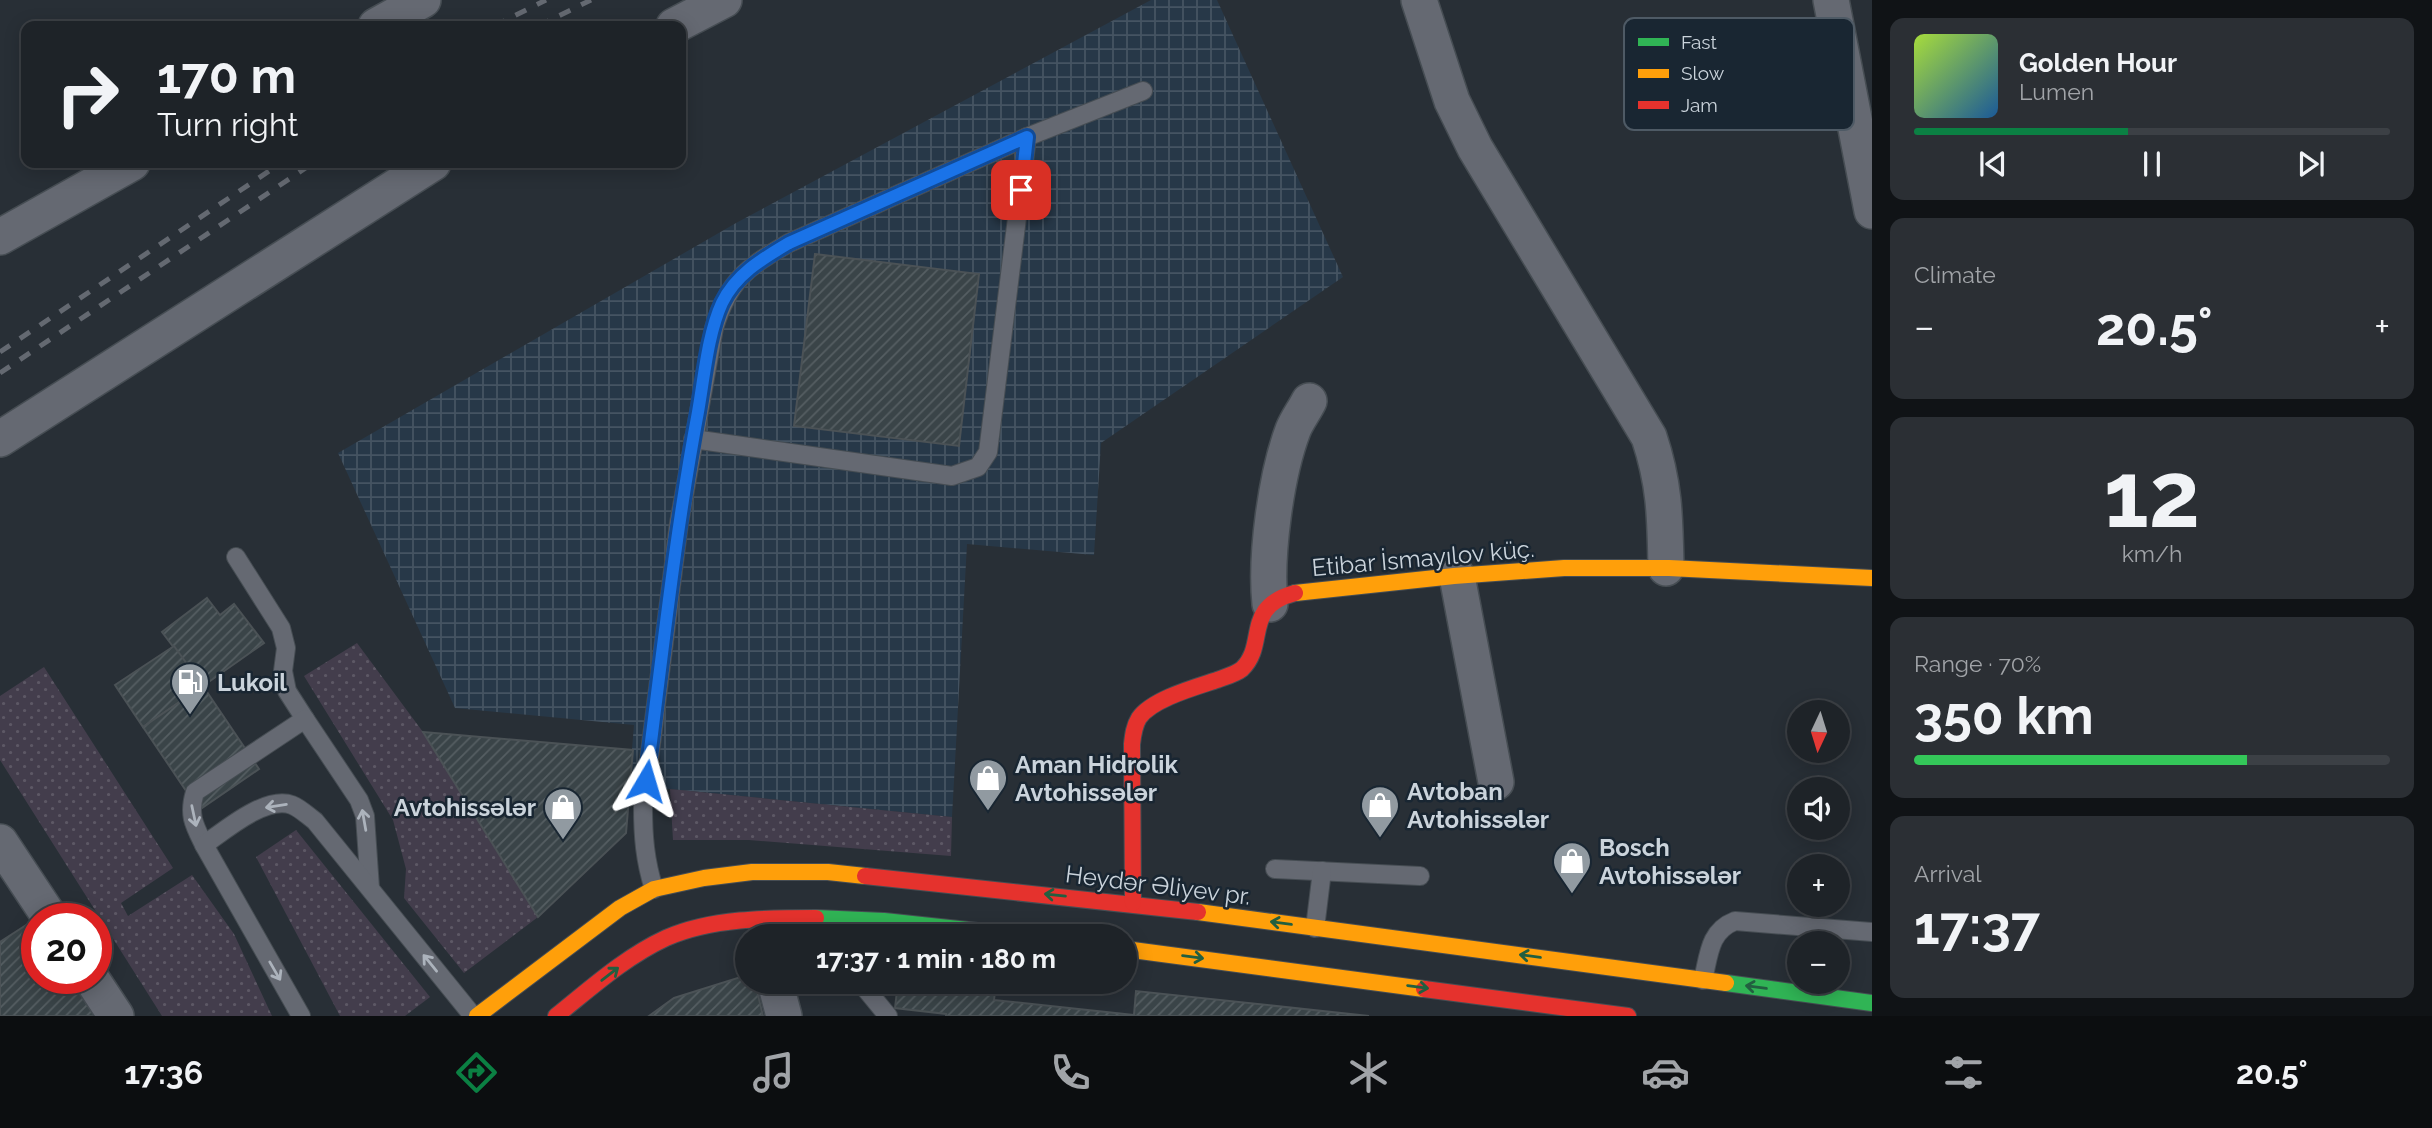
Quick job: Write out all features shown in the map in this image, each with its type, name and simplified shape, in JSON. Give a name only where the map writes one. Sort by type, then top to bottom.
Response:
[{"type":"main road","name":"Etibar İsmayılov küç.","points":[[1270,604],[1308,590],[1457,576],[1599,567],[1872,578]]},
{"type":"main road","points":[[1133,903],[1132,744],[1135,724],[1144,711],[1163,701],[1241,670],[1250,661],[1263,616],[1270,604]]},
{"type":"main road","name":"Heydər Əliyev pr.","points":[[475,1016],[620,908],[654,890],[704,878],[752,872],[828,872],[1133,903],[1872,1003]]},
{"type":"main road","points":[[786,924],[832,917],[921,924]]},
{"type":"main road","points":[[556,1016],[636,954],[667,938],[705,926],[735,927]]},
{"type":"main road","points":[[1137,950],[1628,1016]]},
{"type":"street","points":[[385,21],[423,0]]},
{"type":"street","points":[[684,21],[724,0]]},
{"type":"street","points":[[1419,0],[1452,102],[1475,148],[1649,438],[1664,494],[1666,568]]},
{"type":"street","points":[[1831,0],[1834,18]]},
{"type":"street","points":[[1854,118],[1872,211]]},
{"type":"street","points":[[0,237],[123,168]]},
{"type":"street","points":[[0,439],[425,168]]},
{"type":"street","points":[[1270,604],[1270,552],[1276,495],[1293,430],[1309,401]]},
{"type":"street","points":[[1457,576],[1496,782]]},
{"type":"street","points":[[0,842],[40,903]]},
{"type":"street","points":[[101,994],[116,1016]]},
{"type":"street","points":[[778,994],[784,1016]]},
{"type":"lane","points":[[654,890],[643,841],[643,807],[671,579],[693,439],[714,328],[722,303],[737,279],[758,261],[789,243],[1027,137],[1143,91]]},
{"type":"lane","points":[[693,439],[952,476],[978,467],[988,452],[1027,137]]},
{"type":"lane","points":[[236,557],[281,628],[286,648],[283,671],[286,691],[359,800],[365,816],[370,888]]},
{"type":"lane","points":[[301,1016],[204,845],[190,807],[195,792],[305,719]]},
{"type":"lane","points":[[204,845],[247,815],[272,804],[292,804],[315,821],[475,1016]]},
{"type":"lane","points":[[1275,869],[1420,876]]},
{"type":"lane","points":[[1315,928],[1322,871]]},
{"type":"lane","points":[[832,917],[833,924]]},
{"type":"lane","points":[[1703,980],[1713,940],[1721,926],[1735,921],[1872,932]]},
{"type":"lane","points":[[870,994],[888,1016]]},
{"type":"shaded area","points":[[1151,0],[1217,0],[1343,277],[1101,443],[1094,555],[967,544],[952,817],[629,785],[634,725],[455,708],[338,453],[736,223]]},
{"type":"shaded area","points":[[357,643],[423,732],[538,917],[464,973],[404,898],[406,869],[393,820],[304,676]]},
{"type":"shaded area","points":[[44,667],[173,868],[121,903],[128,916],[192,875],[234,934],[272,1016],[162,1016],[112,937],[112,903],[90,903],[0,760],[0,696]]},
{"type":"shaded area","points":[[670,789],[952,817],[951,856],[749,840],[673,840]]},
{"type":"shaded area","points":[[296,830],[430,997],[405,1016],[340,1016],[256,857]]},
{"type":"building","points":[[815,254],[979,274],[959,446],[794,426]]},
{"type":"building","points":[[207,598],[220,615],[234,604],[264,643],[203,686],[162,632]]},
{"type":"building","points":[[174,646],[203,686],[143,727],[115,685]]},
{"type":"building","points":[[203,686],[259,769],[199,810],[143,727]]},
{"type":"building","points":[[423,732],[633,750],[626,833],[538,917]]},
{"type":"building","points":[[21,928],[21,994],[88,994],[102,1016],[0,1016],[0,942]]},
{"type":"building","points":[[735,979],[735,994],[758,994],[763,1016],[649,1016],[674,998]]},
{"type":"building","points":[[1137,991],[1369,1016],[946,1016],[895,1008],[897,994],[995,994],[994,1000],[1134,1015]]},
{"type":"railway","points":[[504,21],[546,0]]},
{"type":"railway","points":[[548,21],[591,0]]},
{"type":"railway","points":[[0,352],[274,168]]},
{"type":"railway","points":[[0,373],[306,168]]},
{"type":"traffic: fast","points":[[816,918],[912,924]]},
{"type":"traffic: fast","points":[[1726,983],[1872,1003]]},
{"type":"traffic: slow","points":[[1295,593],[1454,576],[1564,568],[1669,568],[1872,578]]},
{"type":"traffic: slow","points":[[477,1016],[620,908],[654,889],[704,878],[752,872],[828,872],[865,876]]},
{"type":"traffic: slow","points":[[1198,912],[1726,983]]},
{"type":"traffic: slow","points":[[1137,951],[1424,989]]},
{"type":"traffic: jam","points":[[1133,903],[1132,744],[1137,721],[1145,711],[1164,699],[1242,669],[1250,659],[1258,627],[1268,607],[1295,593]]},
{"type":"traffic: jam","points":[[865,876],[1198,912]]},
{"type":"traffic: jam","points":[[556,1016],[636,954],[683,931],[740,920],[816,918]]},
{"type":"traffic: jam","points":[[1424,989],[1628,1016]]},
{"type":"place","name":"Lukoil","points":[[190,716]]},
{"type":"place","name":"Aman Hidrolik Avtohissələr","points":[[988,812]]},
{"type":"place","name":"Avtoban Avtohissələr","points":[[1380,839]]},
{"type":"place","name":"Avtohissələr","points":[[563,841]]},
{"type":"place","name":"Bosch Avtohissələr","points":[[1572,895]]},
{"type":"route","points":[[646,781],[671,579],[693,439],[714,328],[722,303],[737,279],[758,261],[789,243],[1027,137],[1021,190]]}]
